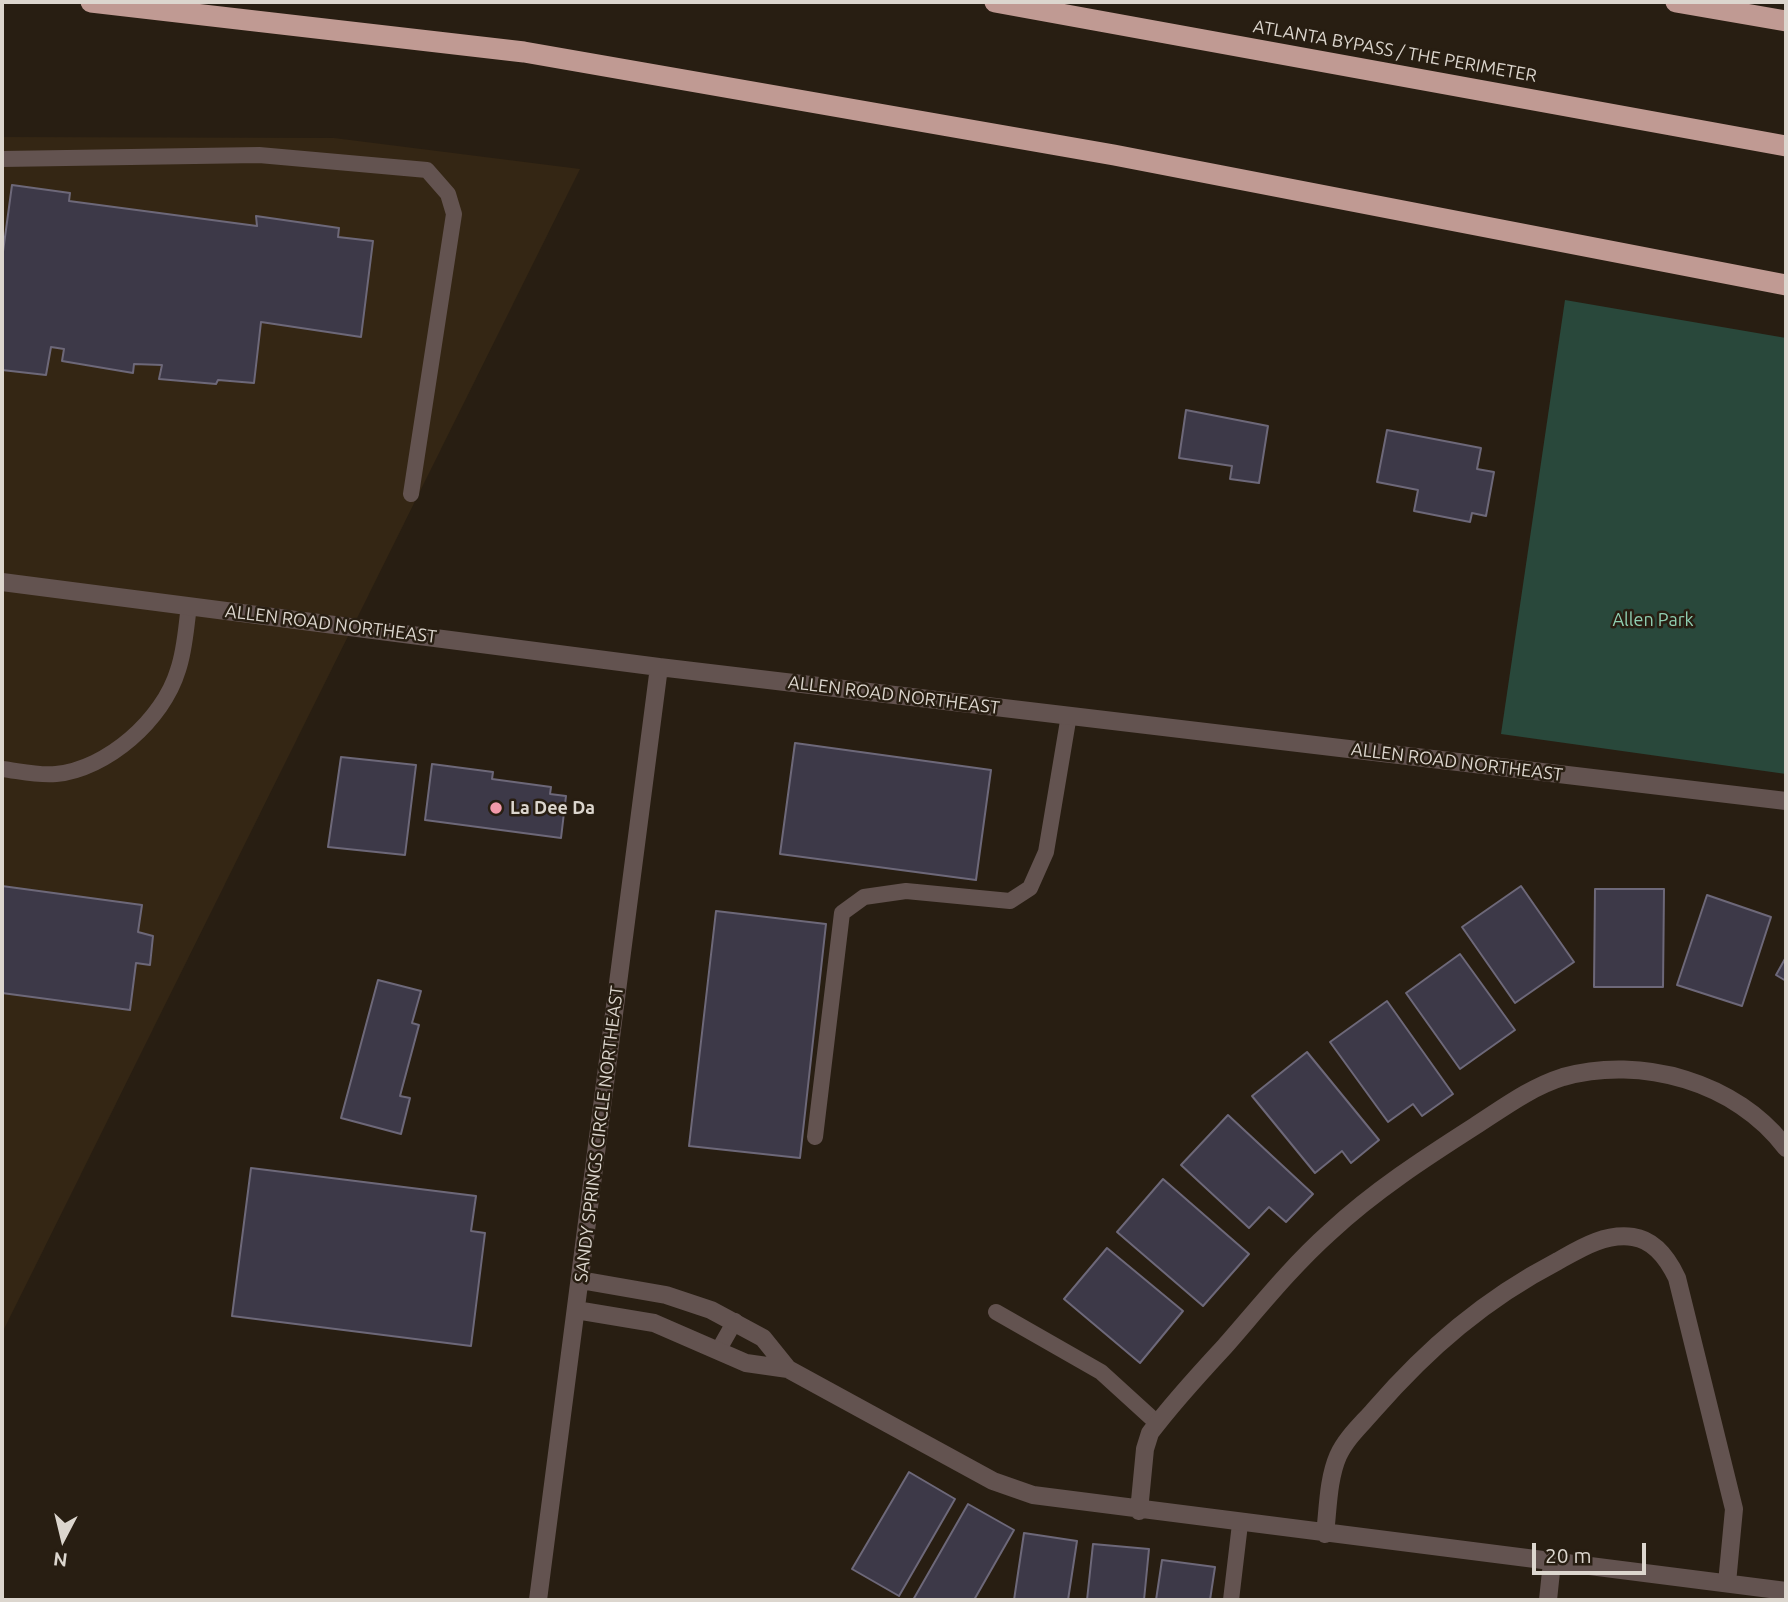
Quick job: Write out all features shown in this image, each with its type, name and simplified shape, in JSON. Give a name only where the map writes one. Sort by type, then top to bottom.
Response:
[{"type":"highway","points":[[91,2],[524,52],[1114,155],[1786,285]]},
{"type":"highway","name":"ATLANTA BYPASS / THE PERIMETER","points":[[995,2],[1786,146]]},
{"type":"highway","points":[[1676,2],[1786,21]]},
{"type":"street","name":"ALLEN ROAD NORTHEAST","points":[[2,582],[659,667],[1786,801]]},
{"type":"street","name":"SANDY SPRINGS CIRCLE NORTHEAST","points":[[538,1600],[659,667]]},
{"type":"street","points":[[1139,1511],[1145,1450],[1157,1423],[1293,1268],[1330,1231],[1422,1160],[1540,1087],[1589,1071],[1619,1069],[1675,1077],[1701,1085],[1735,1102],[1768,1128],[1786,1149]]},
{"type":"street","points":[[1325,1534],[1338,1456],[1346,1441],[1409,1369],[1464,1319],[1518,1282],[1589,1244],[1603,1239],[1633,1237],[1646,1240],[1658,1250],[1669,1262],[1677,1278],[1733,1500],[1727,1583]]},
{"type":"street","points":[[580,1280],[666,1295],[711,1310],[763,1338],[789,1369]]},
{"type":"street","points":[[576,1310],[654,1324],[746,1363],[789,1369],[1012,1489],[1056,1500],[1786,1591]]},
{"type":"street","points":[[1548,1600],[1552,1562]]},
{"type":"lane","points":[[2,159],[259,155],[427,170],[448,194],[454,214],[411,494]]},
{"type":"lane","points":[[2,769],[53,774],[73,771],[95,764],[130,740],[169,691],[178,671],[189,606]]},
{"type":"lane","points":[[815,1137],[842,913],[864,897],[906,891],[1010,901],[1030,888],[1046,852],[1069,715]]},
{"type":"lane","points":[[996,1312],[1101,1372],[1157,1423]]},
{"type":"lane","points":[[718,1351],[735,1321]]},
{"type":"lane","points":[[1231,1600],[1240,1524]]},
{"type":"shaded area","points":[[2,137],[334,138],[580,169],[2,1333]]},
{"type":"green space","name":"Allen Park","points":[[1565,300],[1786,338],[1786,774],[1501,734]]},
{"type":"building","points":[[12,185],[70,193],[69,201],[257,226],[256,216],[339,228],[338,237],[373,241],[361,337],[261,322],[254,383],[218,380],[216,384],[159,379],[162,365],[134,364],[133,373],[62,361],[64,349],[51,347],[46,375],[2,370],[2,259]]},
{"type":"building","points":[[1186,410],[1268,426],[1259,483],[1230,479],[1232,466],[1179,458]]},
{"type":"building","points":[[1387,430],[1481,448],[1477,469],[1494,472],[1486,516],[1472,513],[1470,522],[1414,511],[1418,490],[1377,482]]},
{"type":"building","points":[[795,743],[991,770],[976,880],[780,854]]},
{"type":"building","points":[[341,757],[416,765],[405,855],[328,847]]},
{"type":"building","name":"La Dee Da","points":[[432,764],[493,772],[492,779],[551,787],[550,794],[566,796],[561,838],[425,820]]},
{"type":"building","points":[[2,886],[142,905],[138,932],[153,936],[150,965],[136,963],[130,1010],[2,993]]},
{"type":"building","points":[[1521,886],[1574,962],[1515,1003],[1462,927]]},
{"type":"building","points":[[1595,889],[1664,889],[1663,987],[1594,987]]},
{"type":"building","points":[[1707,895],[1771,917],[1742,1006],[1677,985]]},
{"type":"building","points":[[716,911],[826,924],[800,1158],[689,1146]]},
{"type":"building","points":[[1460,954],[1515,1030],[1460,1069],[1406,993]]},
{"type":"building","points":[[1786,957],[1786,981],[1776,975]]},
{"type":"building","points":[[378,980],[421,991],[412,1023],[419,1025],[400,1096],[410,1098],[401,1134],[341,1118]]},
{"type":"building","points":[[1387,1001],[1453,1094],[1422,1116],[1413,1104],[1388,1122],[1330,1042]]},
{"type":"building","points":[[1307,1052],[1379,1140],[1351,1163],[1342,1151],[1315,1173],[1252,1096]]},
{"type":"building","points":[[1228,1115],[1313,1194],[1286,1222],[1269,1207],[1249,1228],[1181,1165]]},
{"type":"building","points":[[251,1168],[476,1196],[471,1231],[485,1233],[471,1346],[232,1316]]},
{"type":"building","points":[[1163,1179],[1249,1254],[1203,1306],[1117,1232]]},
{"type":"building","points":[[1107,1248],[1183,1311],[1140,1363],[1064,1299]]},
{"type":"building","points":[[909,1472],[955,1499],[899,1596],[852,1569]]},
{"type":"building","points":[[968,1504],[1014,1530],[974,1600],[913,1600]]},
{"type":"building","points":[[1024,1533],[1077,1541],[1068,1600],[1014,1600]]},
{"type":"building","points":[[1093,1544],[1149,1549],[1144,1600],[1087,1600]]},
{"type":"building","points":[[1162,1560],[1215,1567],[1210,1600],[1156,1600]]},
{"type":"place","name":"La Dee Da","points":[[496,808]]}]
